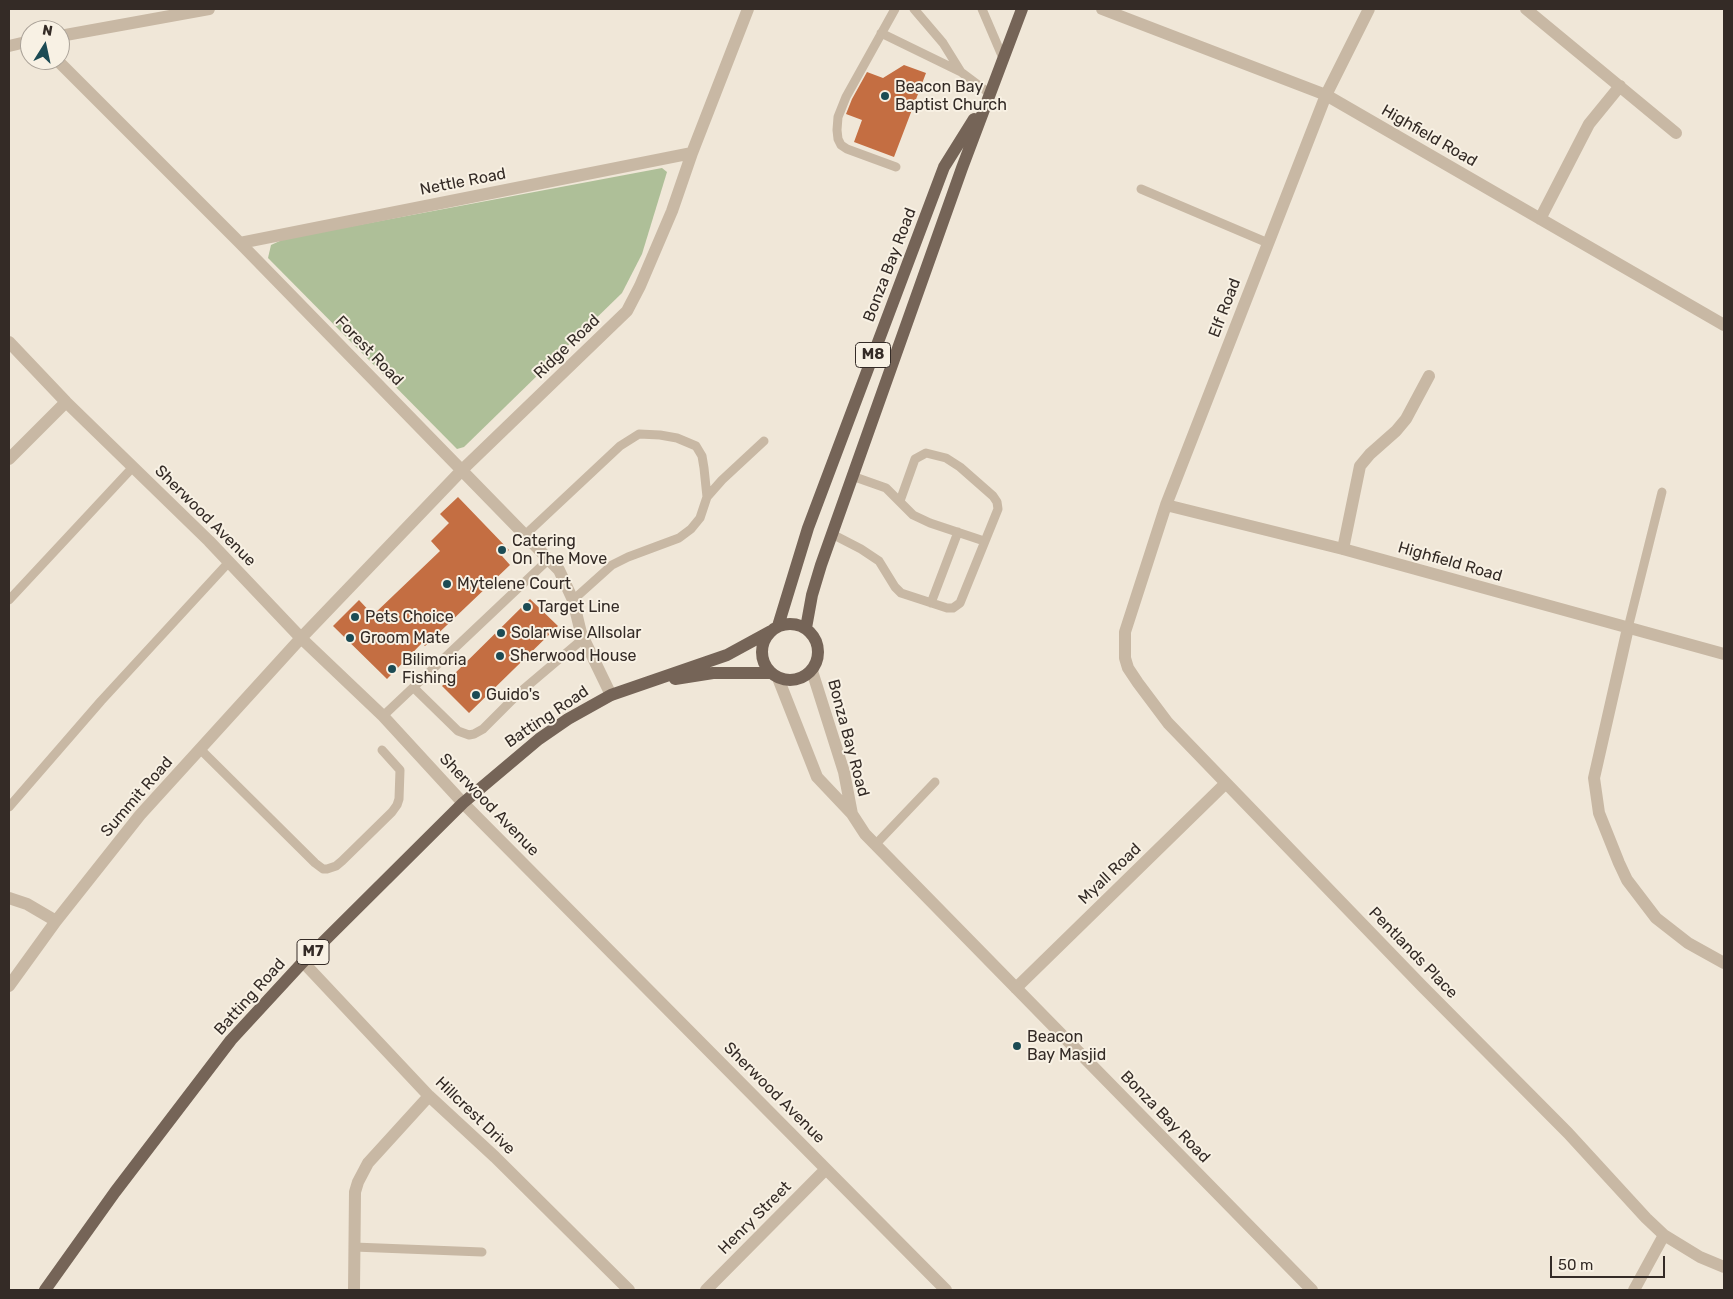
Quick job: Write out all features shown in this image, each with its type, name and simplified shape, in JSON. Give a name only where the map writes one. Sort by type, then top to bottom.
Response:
[{"type":"main road","name":"Bonza Bay Road","points":[[806,628],[812,595],[852,476],[989,93],[1022,9]]},
{"type":"main road","name":"Bonza Bay Road","points":[[774,629],[808,528],[944,168],[989,93]]},
{"type":"main road","points":[[787,624],[797,624],[813,634],[818,643],[819,653],[812,671],[805,677],[787,680],[774,675],[765,665],[762,647],[765,638],[774,629],[787,624]]},
{"type":"main road","name":"Batting Road","points":[[45,1290],[115,1192],[231,1040],[303,962],[463,803],[539,739],[568,719],[611,695],[727,655],[774,629]]},
{"type":"main road","name":"Batting Road","points":[[645,683],[713,673],[774,675]]},
{"type":"street","points":[[70,34],[209,9]]},
{"type":"street","name":"Ridge Road","points":[[301,638],[462,470],[627,311],[640,286],[668,219],[748,9]]},
{"type":"street","name":"Highfield Road","points":[[1102,9],[1326,95],[1724,325]]},
{"type":"street","name":"Elf Road","points":[[1127,626],[1166,505],[1326,95],[1369,9]]},
{"type":"street","points":[[1526,9],[1676,133]]},
{"type":"street","name":"Forest Road","points":[[67,70],[240,243],[526,534],[559,570],[573,600],[584,638],[611,695]]},
{"type":"street","points":[[1540,219],[1589,124],[1620,86]]},
{"type":"street","name":"Nettle Road","points":[[240,243],[692,153]]},
{"type":"street","name":"Sherwood Avenue","points":[[9,342],[66,402],[229,562],[301,638],[383,716],[463,803],[946,1290]]},
{"type":"street","points":[[1343,549],[1360,466],[1370,454],[1396,432],[1406,419],[1429,376]]},
{"type":"street","points":[[9,459],[66,402]]},
{"type":"street","name":"Highfield Road","points":[[1166,505],[1343,549],[1724,654]]},
{"type":"street","name":"Pentlands Place","points":[[1127,626],[1125,638],[1128,668],[1168,723],[1422,986],[1568,1133],[1664,1235],[1700,1257],[1724,1267]]},
{"type":"street","points":[[1628,628],[1594,778],[1599,813],[1627,880],[1656,918],[1688,943],[1724,963]]},
{"type":"street","name":"Summit Road","points":[[9,986],[56,922],[140,816],[301,638]]},
{"type":"street","name":"Bonza Bay Road","points":[[812,671],[844,772],[852,814]]},
{"type":"street","name":"Bonza Bay Road","points":[[774,675],[817,777],[852,814],[859,827],[1312,1290]]},
{"type":"street","name":"Myall Road","points":[[1016,988],[1226,783]]},
{"type":"street","points":[[9,898],[27,904],[56,922]]},
{"type":"street","name":"Hillcrest Drive","points":[[303,962],[429,1096],[494,1157],[628,1290]]},
{"type":"street","points":[[354,1290],[355,1192],[362,1172],[429,1096]]},
{"type":"street","name":"Henry Street","points":[[706,1290],[826,1169]]},
{"type":"street","points":[[1634,1290],[1664,1235]]},
{"type":"lane","points":[[895,9],[846,97],[838,117],[837,135],[841,145],[847,149],[896,168]]},
{"type":"lane","points":[[914,9],[943,43],[961,72]]},
{"type":"lane","points":[[982,9],[1003,58]]},
{"type":"lane","points":[[881,33],[961,72],[989,93]]},
{"type":"lane","points":[[1141,189],[1268,243]]},
{"type":"lane","points":[[526,534],[620,446],[639,434],[660,434],[677,438],[696,446],[702,456],[707,497]]},
{"type":"lane","points":[[573,600],[612,565],[679,538],[691,529],[700,518],[707,497],[722,480],[764,441]]},
{"type":"lane","points":[[832,534],[861,549],[879,562],[901,593],[947,608],[953,608],[960,603],[998,509],[997,502],[974,479],[946,458],[926,453],[915,460],[900,501]]},
{"type":"lane","points":[[9,600],[132,467]]},
{"type":"lane","points":[[852,476],[886,488],[913,515],[930,523],[984,541]]},
{"type":"lane","points":[[1628,628],[1662,492]]},
{"type":"lane","points":[[931,603],[958,532]]},
{"type":"lane","points":[[383,716],[549,559]]},
{"type":"lane","points":[[9,807],[101,701],[229,562]]},
{"type":"lane","points":[[414,688],[458,731],[469,735],[474,734],[483,730],[519,693],[584,638]]},
{"type":"lane","points":[[200,749],[323,869],[336,866],[342,861],[397,805],[400,770],[382,750]]},
{"type":"lane","points":[[875,845],[935,782]]},
{"type":"lane","points":[[354,1247],[482,1252]]},
{"type":"green space","points":[[662,168],[667,172],[642,254],[622,293],[464,447],[457,449],[268,258],[271,245],[284,239]]},
{"type":"building","name":"Beacon Bay Baptist Church","points":[[904,65],[926,73],[894,157],[854,142],[862,120],[846,114],[867,72],[883,78]]},
{"type":"building","name":"Mytelene Court","points":[[458,497],[509,550],[502,556],[510,565],[425,646],[422,643],[387,679],[333,626],[359,600],[373,615],[440,551],[431,541],[449,523],[440,514]]},
{"type":"building","name":"Sherwood House","points":[[530,599],[558,626],[469,713],[442,686]]},
{"type":"place","name":"Beacon Bay Baptist Church","points":[[885,96]]},
{"type":"place","name":"Catering On The Move","points":[[502,550]]},
{"type":"place","name":"Mytelene Court","points":[[447,584]]},
{"type":"place","name":"Target Line","points":[[527,607]]},
{"type":"place","name":"Pets Choice","points":[[355,617]]},
{"type":"place","name":"Solarwise Allsolar","points":[[501,633]]},
{"type":"place","name":"Groom Mate","points":[[350,638]]},
{"type":"place","name":"Sherwood House","points":[[500,656]]},
{"type":"place","name":"Bilimoria Fishing","points":[[392,669]]},
{"type":"place","name":"Guido's","points":[[476,695]]},
{"type":"place","name":"Beacon Bay Masjid","points":[[1017,1046]]}]
